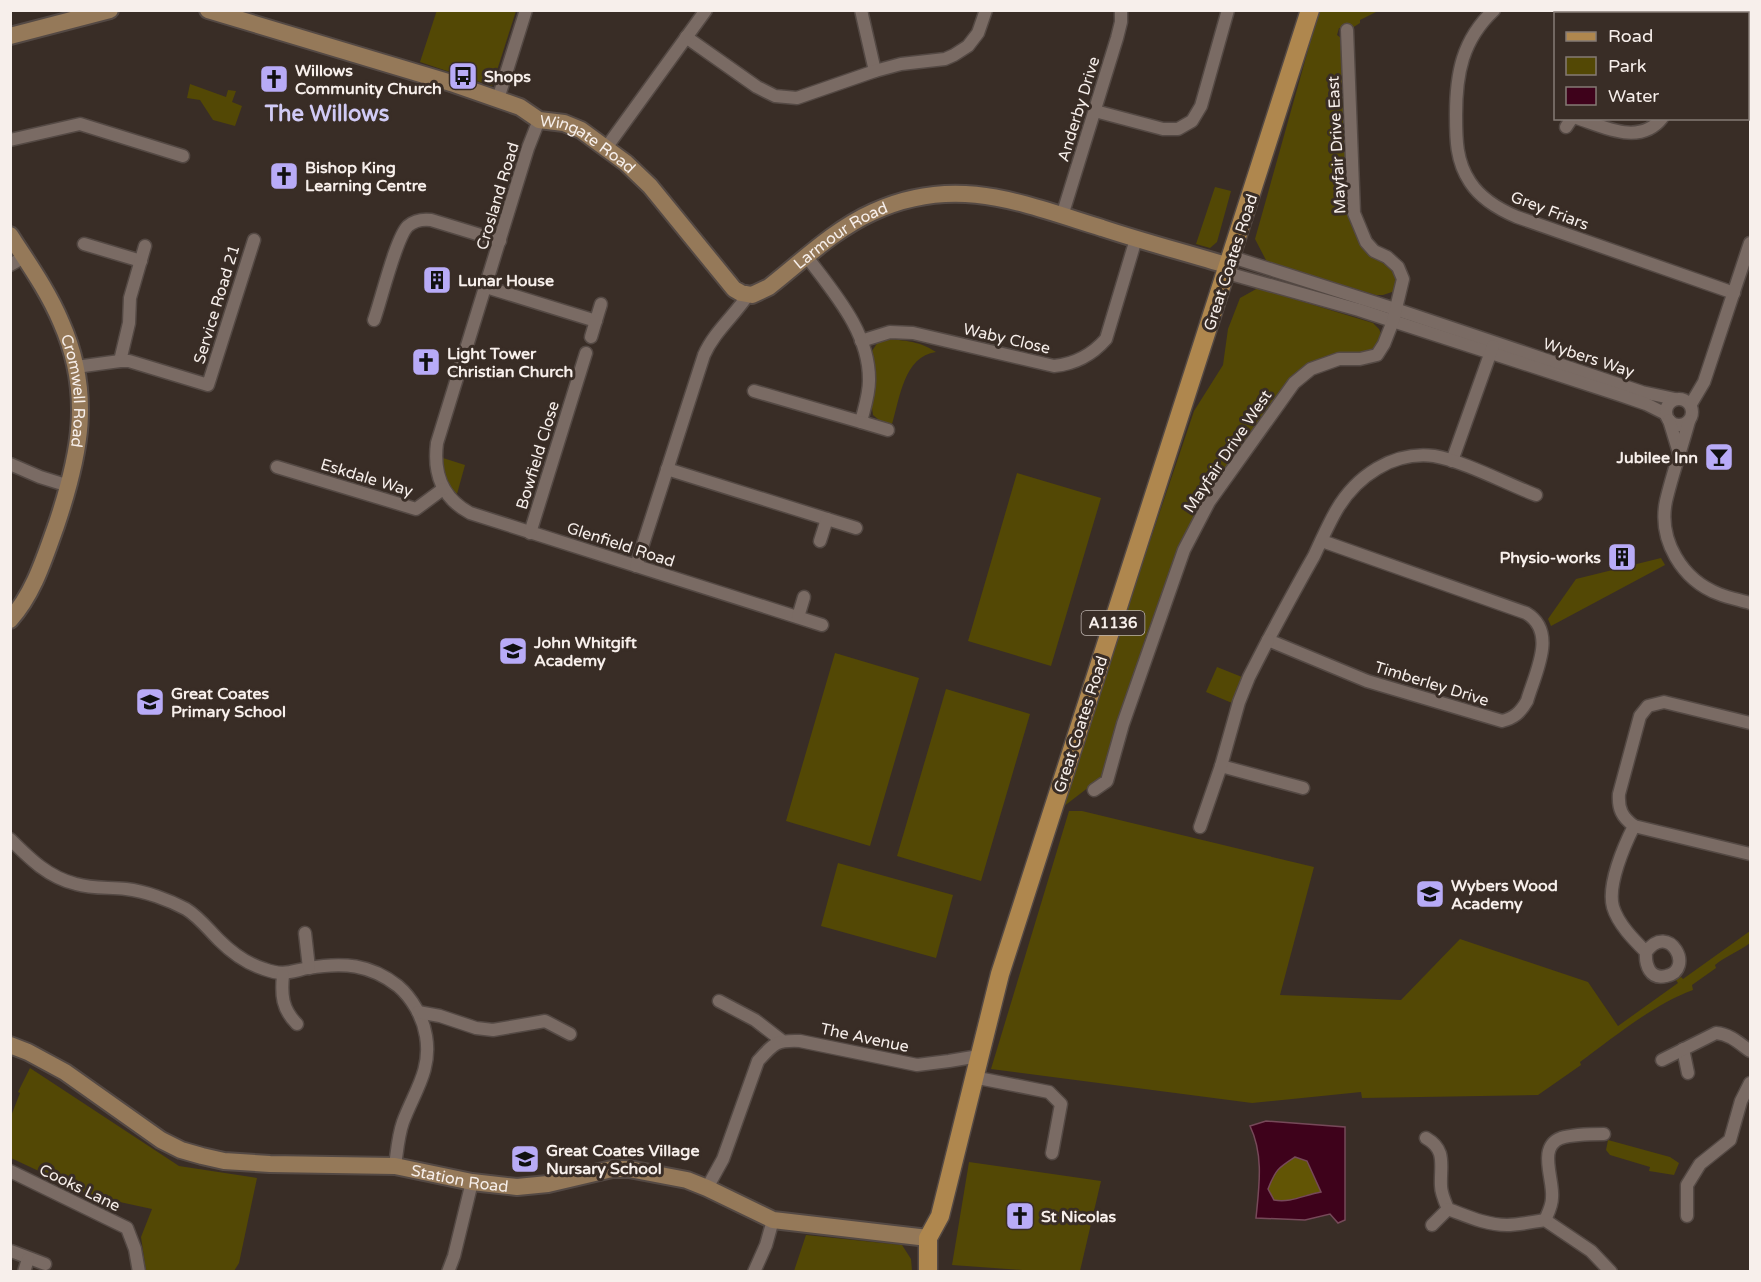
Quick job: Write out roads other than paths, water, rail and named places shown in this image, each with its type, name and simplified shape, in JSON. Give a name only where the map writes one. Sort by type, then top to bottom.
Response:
[{"type":"main road","name":"Great Coates Road","points":[[928,1272],[928,1239],[940,1216],[978,1056],[1007,952],[1230,265],[1310,10]]},
{"type":"street","points":[[10,36],[110,10]]},
{"type":"street","name":"Wingate Road","points":[[208,10],[451,83],[520,107],[539,120],[564,123],[581,130],[627,163],[650,186],[728,282],[741,293],[748,295]]},
{"type":"street","points":[[498,99],[526,10]]},
{"type":"street","points":[[606,148],[706,10]]},
{"type":"street","points":[[861,10],[875,71]]},
{"type":"street","points":[[686,37],[757,87],[775,96],[792,98],[802,97],[846,79],[901,64],[954,56],[968,46],[978,33],[986,10]]},
{"type":"street","name":"Anderby Drive","points":[[1062,216],[1121,22],[1121,10]]},
{"type":"street","points":[[1095,111],[1163,129],[1178,129],[1192,121],[1201,106],[1228,10]]},
{"type":"street","name":"Grey Friars","points":[[1494,10],[1470,41],[1458,71],[1456,86],[1457,149],[1464,172],[1480,195],[1492,205],[1517,217],[1734,293]]},
{"type":"street","name":"Mayfair Drive East","points":[[1347,30],[1354,213],[1366,242],[1398,267],[1403,279],[1394,315]]},
{"type":"street","name":"Crosland Road","points":[[443,489],[437,475],[437,443],[528,148],[539,120]]},
{"type":"street","points":[[1583,120],[1622,133],[1635,133],[1649,129],[1660,120]]},
{"type":"street","points":[[10,140],[80,124],[183,156]]},
{"type":"street","name":"Larmour Road","points":[[636,566],[699,367],[708,346],[748,295],[762,292],[855,221],[891,204],[928,195],[965,193],[999,197],[1230,265]]},
{"type":"street","points":[[374,320],[403,232],[408,226],[423,219],[500,241]]},
{"type":"street","name":"Cromwell Road","points":[[10,235],[17,261],[61,321],[76,368],[80,410],[80,434],[69,486],[28,597],[10,620]]},
{"type":"street","name":"Waby Close","points":[[861,340],[890,332],[913,333],[1054,366],[1068,365],[1095,351],[1106,339],[1136,239]]},
{"type":"street","name":"Service Road 21","points":[[76,368],[120,360],[208,385],[254,240]]},
{"type":"street","points":[[1750,243],[1704,382],[1691,404],[1692,416],[1666,503],[1665,521],[1672,552],[1689,575],[1718,594],[1750,603]]},
{"type":"street","points":[[84,244],[141,261]]},
{"type":"street","points":[[120,360],[129,322],[130,298],[145,246]]},
{"type":"street","points":[[807,256],[846,311],[861,340],[869,381],[861,422]]},
{"type":"street","name":"Wybers Way","points":[[1230,265],[1493,348],[1628,398],[1667,417]]},
{"type":"street","points":[[486,287],[596,321]]},
{"type":"street","points":[[591,337],[601,304]]},
{"type":"street","name":"Mayfair Drive West","points":[[1094,790],[1107,781],[1123,724],[1184,550],[1209,502],[1294,383],[1311,369],[1338,359],[1360,359],[1377,355],[1384,344],[1394,315]]},
{"type":"street","points":[[1452,461],[1493,348]]},
{"type":"street","name":"Wybers Way","points":[[1493,348],[1642,392],[1675,399]]},
{"type":"street","name":"Bowfield Close","points":[[530,533],[586,353]]},
{"type":"street","points":[[754,391],[888,430]]},
{"type":"street","points":[[1680,457],[1667,417],[1668,405],[1675,399],[1684,399],[1691,404]]},
{"type":"street","points":[[1667,417],[1679,425],[1689,421]]},
{"type":"street","points":[[1200,827],[1249,677],[1322,541],[1336,510],[1346,496],[1373,471],[1392,460],[1416,455],[1452,461],[1536,495]]},
{"type":"street","points":[[10,464],[69,486]]},
{"type":"street","name":"Eskdale Way","points":[[277,466],[416,509],[443,489]]},
{"type":"street","points":[[667,469],[856,528]]},
{"type":"street","name":"Glenfield Road","points":[[443,489],[452,501],[470,513],[822,625]]},
{"type":"street","points":[[820,541],[827,519]]},
{"type":"street","name":"Timberley Drive","points":[[1268,640],[1367,681],[1502,721],[1513,718],[1522,711],[1544,641],[1542,629],[1536,619],[1526,613],[1322,541]]},
{"type":"street","points":[[798,617],[804,597]]},
{"type":"street","points":[[1750,723],[1664,702],[1648,706],[1640,716],[1619,794],[1621,812],[1634,826],[1750,854]]},
{"type":"street","points":[[1221,766],[1303,788]]},
{"type":"street","points":[[1634,826],[1624,847],[1612,897],[1616,914],[1631,936],[1646,952]]},
{"type":"street","points":[[12,843],[44,870],[77,885],[127,889],[166,900],[186,910],[205,924],[220,941],[242,958],[262,969],[283,975],[309,968],[353,966],[371,969],[406,993],[418,1012],[426,1034],[427,1058],[425,1072],[402,1124],[395,1166]]},
{"type":"street","points":[[305,933],[309,968]]},
{"type":"street","points":[[283,975],[282,1001],[288,1015],[297,1024]]},
{"type":"street","points":[[707,1188],[723,1159],[758,1061],[768,1049],[781,1040],[755,1020],[719,1001]]},
{"type":"street","points":[[418,1012],[440,1016],[476,1028],[494,1030],[545,1020],[570,1034]]},
{"type":"street","points":[[1662,1060],[1716,1033],[1732,1038],[1750,1051]]},
{"type":"street","name":"The Avenue","points":[[781,1040],[800,1041],[917,1065],[978,1056]]},
{"type":"street","name":"Station Road","points":[[10,1045],[65,1072],[161,1140],[202,1156],[224,1161],[395,1166],[501,1186],[548,1184],[594,1172],[629,1169],[687,1180],[773,1220],[928,1239]]},
{"type":"street","points":[[1683,1049],[1688,1073]]},
{"type":"street","points":[[973,1077],[1049,1092],[1061,1104],[1052,1153]]},
{"type":"street","points":[[1687,1216],[1687,1185],[1701,1164],[1730,1140],[1741,1101],[1750,1083]]},
{"type":"street","points":[[1545,1220],[1552,1200],[1548,1157],[1550,1146],[1558,1139],[1570,1136],[1604,1134]]},
{"type":"street","points":[[1426,1138],[1435,1143],[1442,1160],[1441,1188],[1448,1209]]},
{"type":"street","name":"Cooks Lane","points":[[10,1171],[127,1228],[135,1249],[139,1272]]},
{"type":"street","points":[[448,1272],[472,1182]]},
{"type":"street","points":[[1448,1209],[1476,1220],[1507,1225],[1545,1220],[1591,1251],[1611,1272]]},
{"type":"street","points":[[1432,1225],[1448,1209]]},
{"type":"street","points":[[754,1272],[766,1245],[773,1220]]},
{"type":"street","points":[[11,1251],[26,1265],[45,1264]]},
{"type":"water","points":[[1266,1121],[1345,1127],[1345,1220],[1338,1223],[1330,1214],[1305,1220],[1256,1218],[1259,1160],[1250,1126]],"holes":[[[1295,1157],[1307,1161],[1321,1192],[1292,1200],[1274,1200],[1268,1189],[1278,1170]]]},
{"type":"place","name":"Shops","points":[[463,76]]},
{"type":"place","name":"Willows Community Church","points":[[274,79]]},
{"type":"place","name":"Bishop King Learning Centre","points":[[284,176]]},
{"type":"place","name":"Lunar House","points":[[437,280]]},
{"type":"place","name":"Light Tower Christian Church","points":[[426,362]]},
{"type":"place","name":"Jubilee Inn","points":[[1719,457]]},
{"type":"place","name":"Physio-works","points":[[1622,557]]},
{"type":"place","name":"John Whitgift Academy","points":[[513,651]]},
{"type":"place","name":"Great Coates Primary School","points":[[150,702]]},
{"type":"place","name":"Wybers Wood Academy","points":[[1430,894]]},
{"type":"place","name":"Great Coates Village Nursary School","points":[[525,1159]]},
{"type":"place","name":"St Nicolas","points":[[1020,1216]]},
{"type":"district","name":"The Willows","points":[[327,113]]}]
